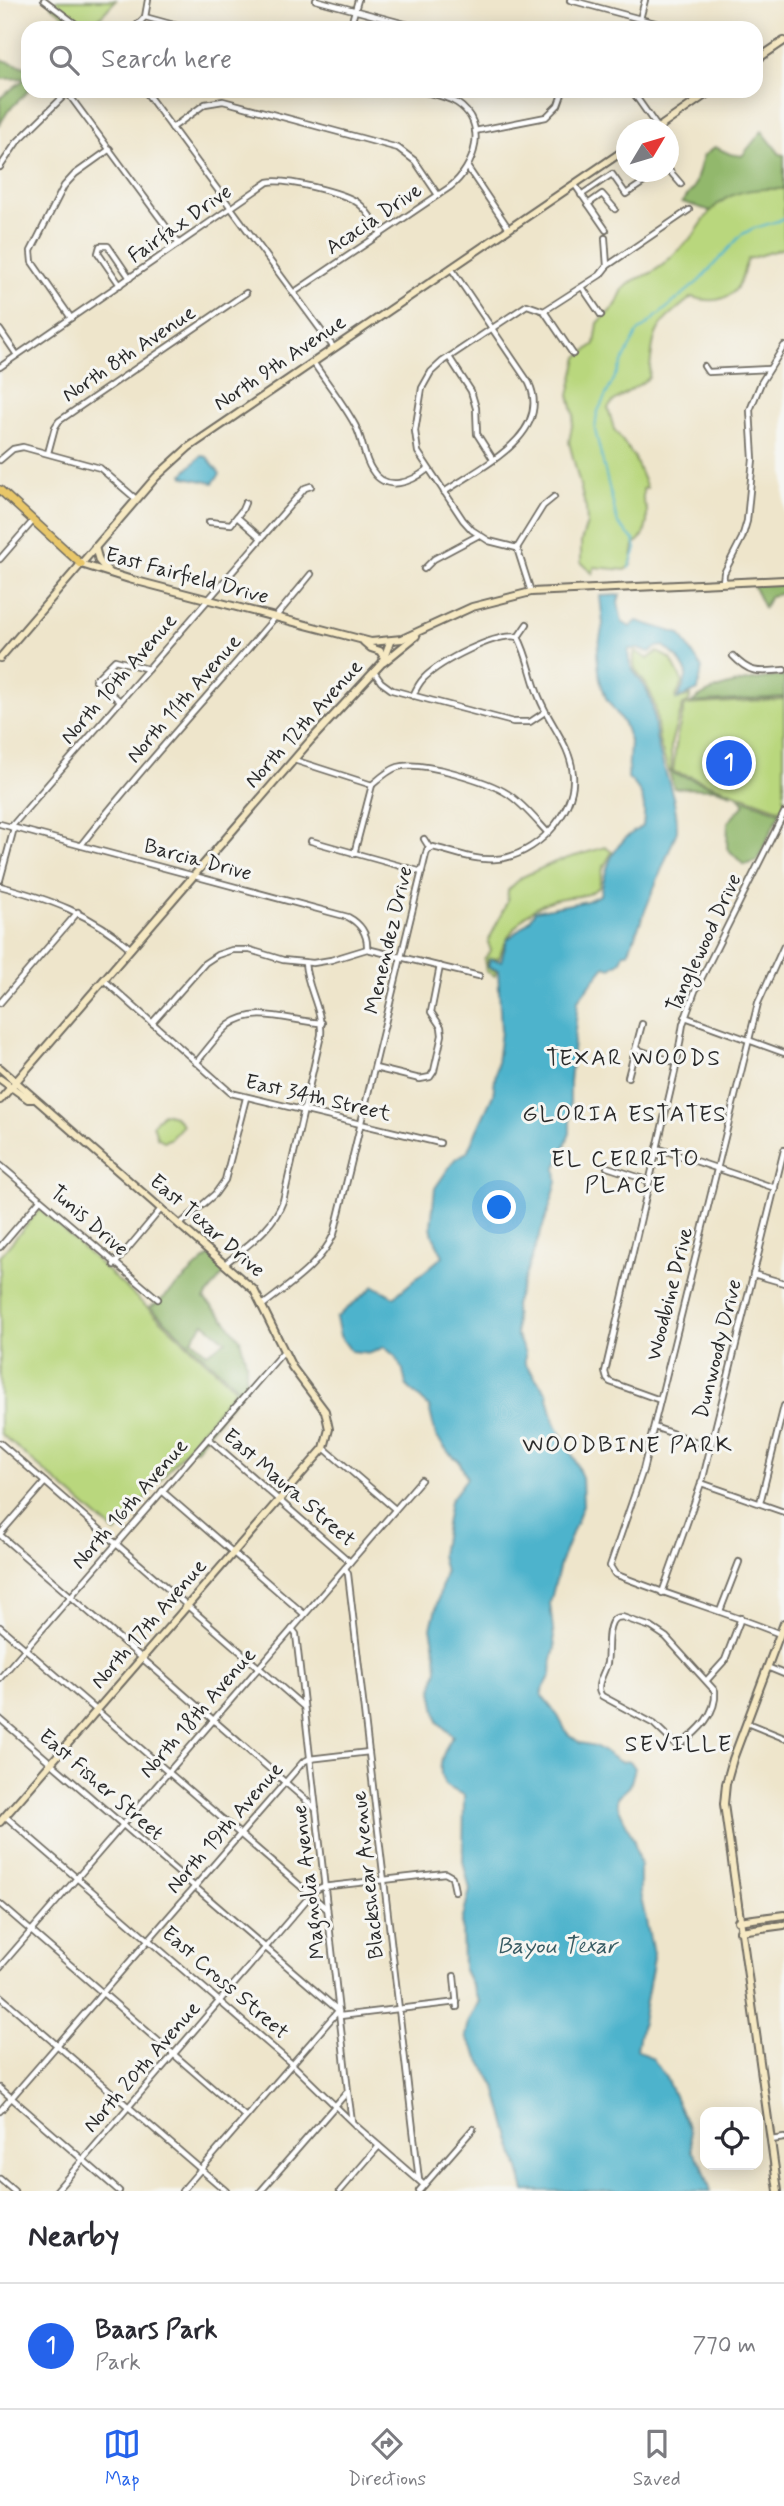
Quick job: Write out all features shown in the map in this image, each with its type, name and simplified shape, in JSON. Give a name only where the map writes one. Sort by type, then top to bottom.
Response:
[{"type":"main road","points":[[763,55],[784,41]]},
{"type":"main road","points":[[671,119],[701,98]]},
{"type":"main road","name":"North 9th Avenue","points":[[0,658],[136,499],[162,470],[189,447],[616,156]]},
{"type":"main road","name":"East Fairfield Drive","points":[[0,490],[81,565],[363,642],[390,642]]},
{"type":"main road","points":[[95,547],[100,564],[110,573]]},
{"type":"main road","points":[[390,642],[472,607],[531,592],[784,579]]},
{"type":"main road","points":[[363,642],[380,651],[384,661],[401,650],[421,631]]},
{"type":"main road","name":"North 12th Avenue","points":[[0,1100],[294,760],[384,661],[390,642]]},
{"type":"main road","points":[[0,1068],[17,1081],[33,1099]]},
{"type":"main road","points":[[0,1079],[27,1099],[33,1099]]},
{"type":"main road","name":"East Texar Drive","points":[[33,1099],[254,1290],[299,1379],[327,1417],[329,1434],[324,1448]]},
{"type":"main road","name":"North 17th Avenue","points":[[0,1822],[3,1814],[97,1711],[324,1448]]},
{"type":"main road","points":[[778,2191],[723,1804],[729,1771],[784,1623]]},
{"type":"main road","points":[[738,1921],[784,1915]]},
{"type":"main road","points":[[740,1931],[784,1925]]},
{"type":"street","points":[[44,0],[72,21]]},
{"type":"street","points":[[141,21],[145,17],[148,0]]},
{"type":"street","points":[[316,0],[393,21]]},
{"type":"street","points":[[352,21],[358,0]]},
{"type":"street","points":[[570,0],[648,21]]},
{"type":"street","points":[[640,19],[645,0]]},
{"type":"street","points":[[145,17],[160,21]]},
{"type":"street","points":[[0,167],[17,142],[62,98]]},
{"type":"street","points":[[72,98],[179,244]]},
{"type":"street","points":[[150,98],[334,348]]},
{"type":"street","points":[[447,98],[464,109],[472,121],[475,149],[468,168],[509,229]]},
{"type":"street","points":[[475,131],[546,117],[558,105],[560,98]]},
{"type":"street","points":[[637,98],[650,119]]},
{"type":"street","points":[[172,128],[205,104],[223,101],[398,148],[411,157],[438,195]]},
{"type":"street","points":[[71,318],[32,262],[30,251],[64,186],[75,174],[110,149]]},
{"type":"street","name":"Acacia Drive","points":[[293,293],[459,180],[468,168]]},
{"type":"street","points":[[581,194],[610,174],[616,178]]},
{"type":"street","name":"Fairfax Drive","points":[[0,366],[263,184],[282,180],[354,200],[365,209],[381,233]]},
{"type":"street","points":[[618,182],[626,194],[644,182]]},
{"type":"street","points":[[575,185],[606,230]]},
{"type":"street","points":[[588,204],[602,194],[615,209]]},
{"type":"street","points":[[544,312],[689,210]]},
{"type":"street","points":[[605,238],[607,266]]},
{"type":"street","points":[[120,285],[98,253],[100,246],[108,246],[130,278]]},
{"type":"street","points":[[444,492],[493,459],[524,433],[533,412],[534,401],[529,383],[451,268]]},
{"type":"street","points":[[582,287],[601,315]]},
{"type":"street","name":"North 8th Avenue","points":[[48,453],[59,421],[246,293]]},
{"type":"street","points":[[517,548],[498,544],[479,535],[466,523],[428,469],[416,446],[418,408],[426,380],[436,367],[449,357],[527,305],[544,312],[573,354]]},
{"type":"street","points":[[0,330],[17,355]]},
{"type":"street","points":[[723,582],[728,563],[746,530],[753,459],[750,410],[784,346]]},
{"type":"street","points":[[449,357],[471,391],[476,408],[477,435],[493,459]]},
{"type":"street","points":[[313,362],[357,429],[368,462],[377,476],[386,482],[402,483],[416,478],[428,469]]},
{"type":"street","points":[[704,366],[708,372],[770,369]]},
{"type":"street","points":[[0,460],[18,447],[28,447],[100,468],[136,499]]},
{"type":"street","name":"North 10th Avenue","points":[[12,827],[261,538],[305,488],[312,486]]},
{"type":"street","points":[[531,592],[517,548],[543,506],[554,497]]},
{"type":"street","points":[[208,522],[228,525],[237,517],[245,503]]},
{"type":"street","points":[[237,517],[261,538]]},
{"type":"street","points":[[0,559],[33,521]]},
{"type":"street","points":[[424,569],[434,559],[479,535]]},
{"type":"street","points":[[250,551],[257,558]]},
{"type":"street","name":"North 11th Avenue","points":[[81,845],[311,574]]},
{"type":"street","points":[[413,696],[423,679],[456,657],[494,640],[518,636],[527,624]]},
{"type":"street","name":"Menendez Drive","points":[[263,1305],[311,1267],[329,1243],[337,1225],[429,848],[479,858],[500,859],[524,851],[547,832],[568,803],[573,782],[568,753],[545,712],[518,636]]},
{"type":"street","points":[[733,656],[752,671],[784,670]]},
{"type":"street","points":[[120,701],[95,680],[115,660],[148,669]]},
{"type":"street","points":[[373,672],[386,687],[519,724],[535,720],[545,712]]},
{"type":"street","points":[[294,760],[372,785]]},
{"type":"street","points":[[354,854],[372,785],[391,770],[405,765],[438,770],[501,790],[521,805],[547,832]]},
{"type":"street","name":"Tanglewood Drive","points":[[660,1400],[610,1382],[605,1372],[677,1063],[685,1017],[708,963],[784,813]]},
{"type":"street","name":"Barcia Drive","points":[[0,824],[348,917],[362,928],[367,938],[368,950]]},
{"type":"street","points":[[0,880],[12,827]]},
{"type":"street","points":[[424,839],[429,848]]},
{"type":"street","points":[[311,841],[422,872]]},
{"type":"street","points":[[0,886],[42,897],[78,912],[131,949]]},
{"type":"street","points":[[0,1003],[78,912]]},
{"type":"street","name":"Woodbine Drive","points":[[662,1593],[615,1574],[610,1570],[610,1563],[643,1470],[763,990],[784,946]]},
{"type":"street","points":[[152,1023],[199,968],[217,955],[232,950],[250,950],[304,963],[331,961],[368,950],[479,976]]},
{"type":"street","points":[[225,1264],[267,1229],[282,1203],[320,1042],[322,1023],[308,985],[304,963]]},
{"type":"street","points":[[375,1068],[420,1079],[432,1074],[442,1035],[442,1027],[432,1012],[440,967]]},
{"type":"street","name":"East 34th Street","points":[[104,980],[224,1088],[246,1098],[440,1143]]},
{"type":"street","points":[[196,1063],[225,1029],[245,1017],[260,1015],[322,1023]]},
{"type":"street","points":[[685,1017],[784,1053]]},
{"type":"street","points":[[628,1077],[642,1024]]},
{"type":"street","points":[[636,1049],[677,1063]]},
{"type":"street","points":[[179,1225],[215,1194],[225,1180],[246,1098]]},
{"type":"street","points":[[657,1148],[775,1188]]},
{"type":"street","name":"Dunwoody Drive","points":[[662,1593],[701,1483],[784,1150]]},
{"type":"street","name":"Tunis Drive","points":[[0,1165],[114,1265],[158,1299]]},
{"type":"street","points":[[607,1167],[650,1181]]},
{"type":"street","points":[[0,1247],[40,1200]]},
{"type":"street","points":[[114,1265],[161,1209]]},
{"type":"street","points":[[753,1274],[784,1283]]},
{"type":"street","name":"North 16th Avenue","points":[[0,1678],[284,1350]]},
{"type":"street","points":[[760,1503],[784,1406]]},
{"type":"street","points":[[654,1427],[710,1447]]},
{"type":"street","name":"East Maura Street","points":[[208,1438],[350,1562]]},
{"type":"street","points":[[0,1443],[304,1706]]},
{"type":"street","points":[[324,1448],[395,1509]]},
{"type":"street","name":"North 18th Avenue","points":[[0,1967],[421,1480]]},
{"type":"street","points":[[45,1482],[0,1534],[316,1809]]},
{"type":"street","points":[[701,1483],[784,1511]]},
{"type":"street","points":[[162,1491],[305,1614]]},
{"type":"street","points":[[720,1611],[738,1562]]},
{"type":"street","name":"Blackshear Avenue","points":[[345,1567],[348,1574],[419,2180]]},
{"type":"street","points":[[662,1593],[741,1618],[780,1634]]},
{"type":"street","points":[[622,1617],[651,1627],[666,1637],[707,1680],[716,1695],[706,1721],[679,1745],[654,1724],[599,1692],[598,1685],[608,1658],[611,1624],[615,1618],[622,1617]]},
{"type":"street","points":[[707,1680],[724,1660],[741,1618]]},
{"type":"street","points":[[0,1627],[327,1909]]},
{"type":"street","name":"Magnolia Avenue","points":[[292,1629],[296,1634],[351,2118],[355,2125]]},
{"type":"street","points":[[767,1667],[784,1674]]},
{"type":"street","name":"East Fisher Street","points":[[0,1719],[339,2013]]},
{"type":"street","points":[[746,1723],[784,1738]]},
{"type":"street","points":[[310,1759],[369,1752]]},
{"type":"street","name":"North 19th Avenue","points":[[0,2111],[285,1782],[303,1762],[310,1759]]},
{"type":"street","name":"East Cross Street","points":[[3,1814],[292,2064],[355,2125],[424,2185]]},
{"type":"street","name":"North 20th Avenue","points":[[56,2191],[318,1888],[445,1873],[452,1877],[455,1891]]},
{"type":"street","points":[[0,1904],[246,2117]]},
{"type":"street","points":[[182,2191],[339,2013],[457,2004],[454,1976]]},
{"type":"street","points":[[0,1996],[226,2191]]},
{"type":"street","points":[[0,2088],[119,2191]]},
{"type":"street","points":[[261,2191],[348,2091]]},
{"type":"street","points":[[419,2191],[473,2129]]},
{"type":"street","points":[[771,2140],[784,2138]]},
{"type":"street","points":[[340,2191],[379,2146]]},
{"type":"street","points":[[0,2179],[14,2191]]},
{"type":"green space","points":[[57,0],[116,0],[96,21],[71,21],[51,6]]},
{"type":"green space","points":[[0,59],[21,66],[21,78],[0,79]]},
{"type":"green space","points":[[21,82],[21,98],[0,124],[0,98]]},
{"type":"green space","points":[[762,131],[780,154],[784,155],[784,189],[744,191],[726,198],[711,211],[682,202],[694,188],[703,156],[715,147],[742,156]]},
{"type":"green space","points":[[749,189],[784,189],[784,248],[748,259],[738,286],[729,296],[717,300],[692,297],[670,316],[655,339],[649,378],[614,401],[608,408],[614,429],[634,457],[647,488],[643,489],[643,501],[647,510],[647,523],[644,535],[634,545],[631,565],[625,570],[594,567],[593,574],[581,562],[581,542],[587,523],[586,509],[569,442],[574,415],[569,395],[578,357],[595,344],[598,323],[616,305],[623,289],[664,264],[693,236],[713,207],[735,193]]},
{"type":"green space","points":[[784,582],[784,593],[770,596],[764,608],[752,583]]},
{"type":"green space","points":[[635,651],[648,659],[657,652],[671,659],[683,683],[675,698],[678,700],[691,695],[688,703],[683,705],[674,733],[669,772],[660,744],[654,702],[635,669]]},
{"type":"green space","points":[[784,676],[784,697],[691,703],[723,687]]},
{"type":"green space","points":[[784,699],[784,811],[673,772],[677,736],[685,705]]},
{"type":"green space","points":[[669,772],[673,774],[732,794],[716,789],[674,788]]},
{"type":"green space","points":[[739,797],[780,812],[757,861],[744,865],[727,848],[728,822],[745,804]]},
{"type":"green space","points":[[605,847],[612,852],[603,868],[599,887],[586,895],[551,901],[531,912],[508,937],[499,958],[488,959],[486,967],[496,971],[495,976],[486,971],[484,959],[491,951],[488,942],[507,902],[508,890],[522,877],[555,862]]},
{"type":"green space","points":[[163,1113],[174,1116],[183,1125],[170,1139],[164,1141],[157,1137],[153,1124]]},
{"type":"green space","points":[[40,1209],[236,1389],[116,1533],[0,1433],[0,1256]]},
{"type":"green space","points":[[210,1255],[227,1269],[204,1299],[240,1339],[246,1362],[246,1384],[195,1450],[191,1446],[237,1387],[150,1307],[158,1303]],"holes":[[[204,1323],[226,1341],[207,1353],[192,1339]]]},
{"type":"water","points":[[201,456],[207,457],[220,474],[213,483],[184,477],[183,474]]},
{"type":"water","name":"Bayou Texar","points":[[620,595],[618,602],[622,622],[630,627],[637,621],[680,634],[702,668],[698,690],[677,699],[687,673],[678,658],[664,646],[650,652],[629,649],[631,667],[651,699],[655,733],[675,809],[677,831],[628,953],[624,953],[621,961],[611,968],[605,966],[578,1000],[570,1082],[570,1133],[556,1168],[557,1182],[550,1206],[515,1305],[516,1334],[525,1353],[525,1364],[547,1393],[554,1421],[582,1478],[583,1505],[560,1564],[550,1603],[555,1648],[551,1675],[542,1696],[567,1733],[580,1743],[595,1746],[620,1762],[630,1761],[635,1768],[630,1786],[617,1798],[617,1804],[634,1841],[640,1866],[640,1893],[654,1958],[637,2049],[653,2059],[666,2078],[690,2131],[692,2151],[700,2161],[700,2170],[704,2170],[711,2191],[525,2191],[496,2088],[466,2036],[469,2021],[479,2001],[463,1968],[462,1921],[470,1890],[463,1861],[464,1795],[449,1788],[441,1776],[443,1755],[453,1736],[438,1722],[432,1691],[437,1670],[431,1628],[445,1572],[441,1555],[450,1501],[467,1478],[459,1461],[436,1436],[429,1407],[406,1385],[403,1370],[395,1356],[384,1347],[371,1353],[351,1351],[340,1336],[336,1318],[374,1286],[394,1297],[443,1256],[431,1226],[435,1188],[455,1159],[467,1152],[493,1095],[501,1031],[498,970],[488,967],[490,959],[501,961],[507,940],[530,920],[535,911],[587,901],[600,895],[605,873],[618,846],[643,826],[643,799],[638,788],[628,778],[630,741],[624,724],[606,698],[600,680],[597,654],[603,624],[600,596]]},
{"type":"waterway","points":[[629,568],[636,549],[634,540],[618,524],[595,430],[597,413],[637,333],[699,281],[741,235],[784,219]]},
{"type":"place","name":"Baars Park","points":[[729,763]]},
{"type":"district","name":"TEXAR WOODS","points":[[634,1059]]},
{"type":"district","name":"GLORIA ESTATES","points":[[625,1115]]},
{"type":"district","name":"EL CERRITO PLACE","points":[[626,1173]]},
{"type":"district","name":"WOODBINE PARK","points":[[628,1446]]},
{"type":"district","name":"SEVILLE","points":[[679,1745]]}]
